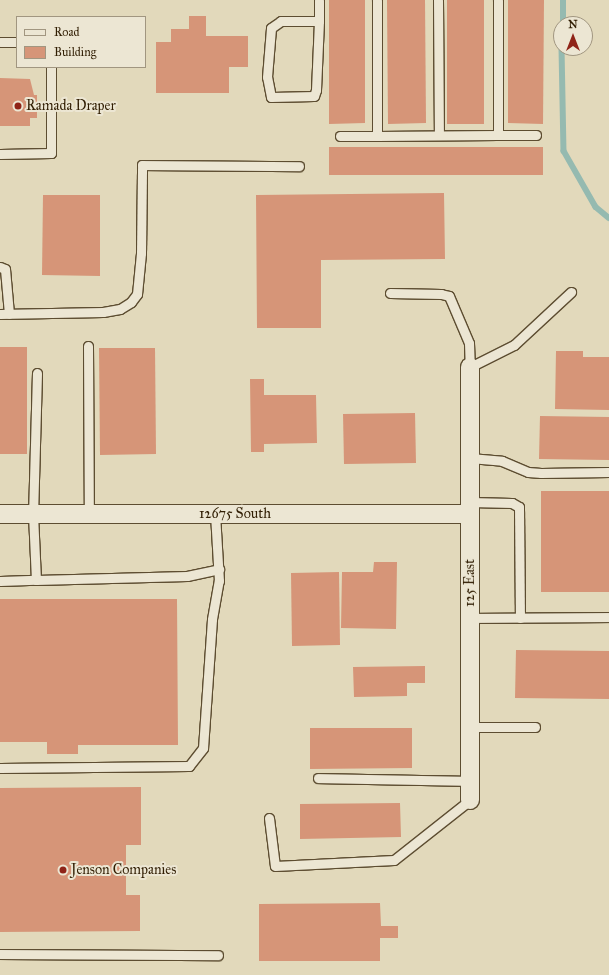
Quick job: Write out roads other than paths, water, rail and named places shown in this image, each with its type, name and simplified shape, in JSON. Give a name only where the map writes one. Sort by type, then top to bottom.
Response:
[{"type":"street","name":"125 East","points":[[470,367],[470,800]]},
{"type":"street","name":"12675 South","points":[[0,514],[215,514],[470,508]]},
{"type":"lane","points":[[319,0],[319,21],[314,96],[270,97],[267,77],[271,28],[281,21],[319,21]]},
{"type":"lane","points":[[377,0],[378,136]]},
{"type":"lane","points":[[438,0],[439,135]]},
{"type":"lane","points":[[498,0],[498,135]]},
{"type":"lane","points":[[0,42],[16,42]]},
{"type":"lane","points":[[0,154],[51,153],[51,68]]},
{"type":"lane","points":[[340,136],[536,135]]},
{"type":"lane","points":[[0,267],[5,269],[4,314],[103,312],[120,308],[131,302],[137,294],[141,253],[142,165],[299,166]]},
{"type":"lane","points":[[390,293],[441,294],[449,296],[469,344],[470,367],[514,345],[571,292]]},
{"type":"lane","points":[[88,346],[89,514]]},
{"type":"lane","points":[[36,580],[33,514],[37,373]]},
{"type":"lane","points":[[470,458],[502,461],[528,472],[609,472]]},
{"type":"lane","points":[[470,508],[512,503],[518,508],[520,618]]},
{"type":"lane","points":[[0,768],[189,766],[204,748],[218,569],[215,514]]},
{"type":"lane","points":[[0,581],[187,576],[218,569]]},
{"type":"lane","points":[[470,618],[609,617]]},
{"type":"lane","points":[[470,727],[535,727]]},
{"type":"lane","points":[[318,778],[470,781]]},
{"type":"lane","points":[[269,818],[275,866],[394,860],[470,800]]},
{"type":"lane","points":[[0,954],[218,955]]},
{"type":"waterway","points":[[563,0],[563,16]]},
{"type":"waterway","points":[[562,56],[564,151],[596,207],[609,218]]},
{"type":"place","name":"Ramada Draper","points":[[18,106]]},
{"type":"place","name":"Jenson Companies","points":[[63,870]]}]
